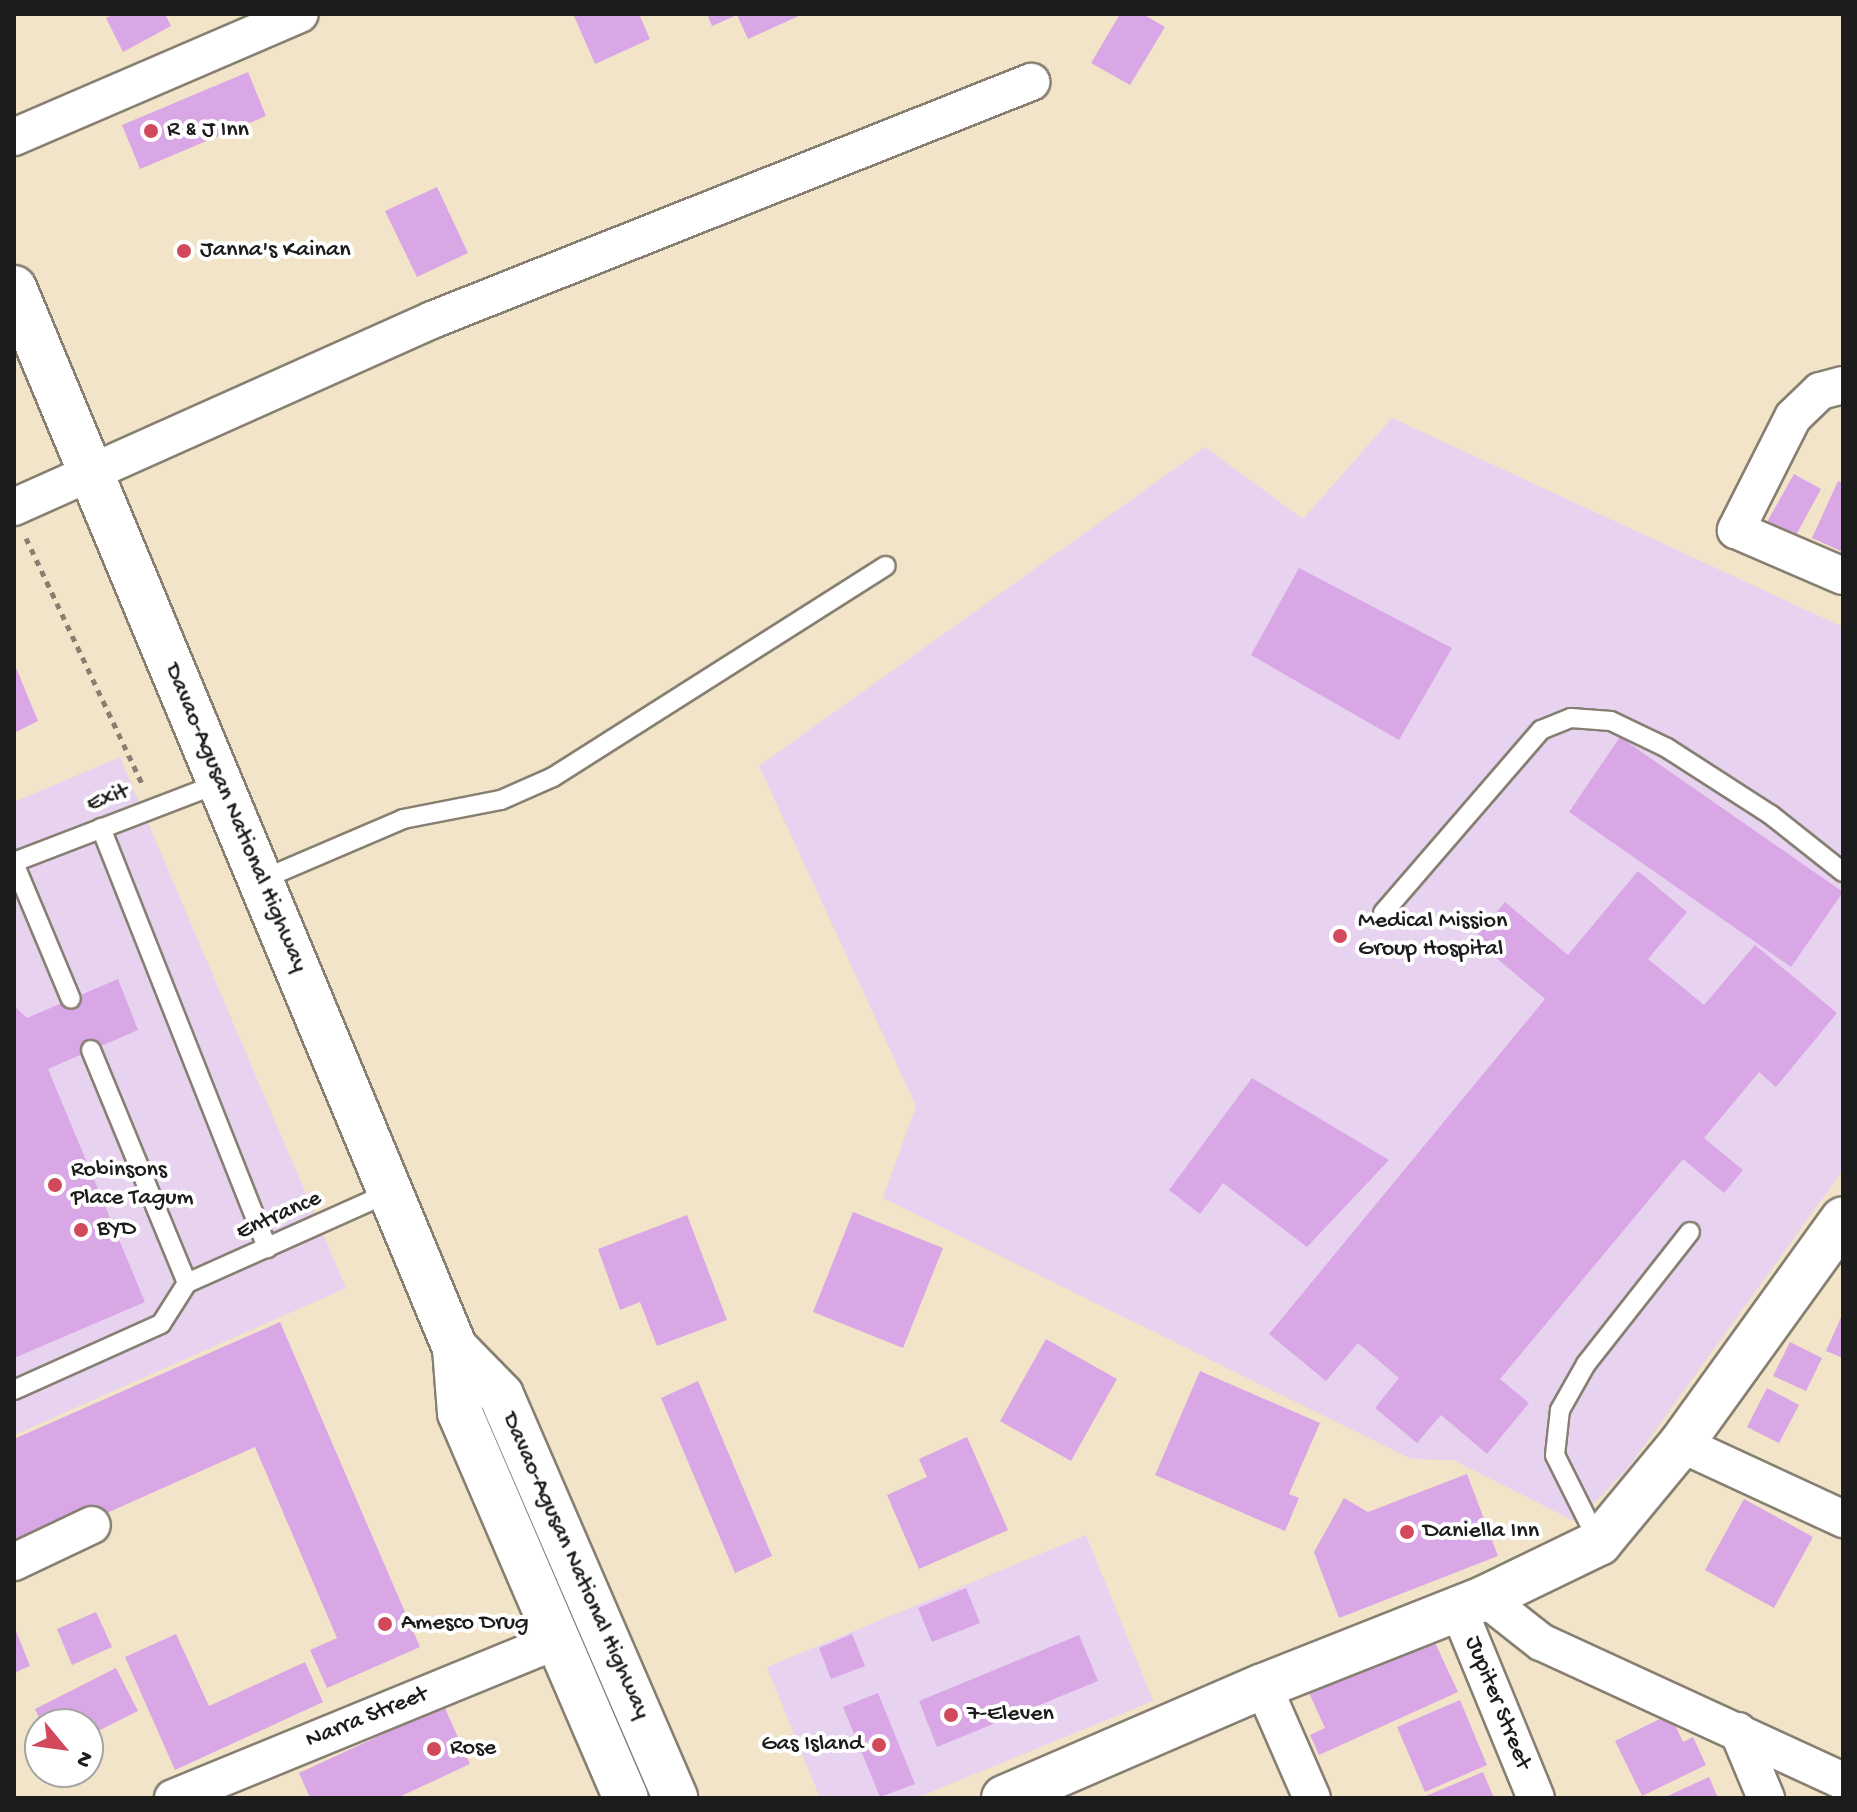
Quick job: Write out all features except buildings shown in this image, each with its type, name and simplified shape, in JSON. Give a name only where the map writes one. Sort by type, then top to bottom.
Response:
[{"type":"main road","name":"Davao-Agusan National Highway","points":[[14,288],[455,1348],[460,1413],[626,1798]]},
{"type":"main road","points":[[1004,1798],[1263,1686],[1472,1603],[1599,1543],[1681,1444],[1843,1219]]},
{"type":"main road","name":"Davao-Agusan National Highway","points":[[455,1348],[501,1395],[675,1798]]},
{"type":"street","points":[[14,137],[300,14]]},
{"type":"street","points":[[17,516],[90,472],[432,320],[1031,82]]},
{"type":"street","points":[[1843,385],[1820,391],[1793,417],[1736,530],[1843,576]]},
{"type":"street","points":[[1681,1444],[1843,1519]]},
{"type":"street","points":[[14,1562],[92,1525]]},
{"type":"street","points":[[1472,1603],[1541,1642],[1843,1781]]},
{"type":"street","name":"Jupiter Street","points":[[1472,1603],[1536,1798]]},
{"type":"street","name":"Narra Street","points":[[173,1798],[560,1639]]},
{"type":"street","points":[[1263,1686],[1312,1798]]},
{"type":"street","points":[[1738,1731],[1766,1798]]},
{"type":"lane","points":[[260,880],[403,819],[501,800],[553,777],[886,566]]},
{"type":"lane","points":[[1383,913],[1541,730],[1571,718],[1611,721],[1667,748],[1771,815],[1843,872]]},
{"type":"lane","name":"Exit","points":[[14,862],[220,783]]},
{"type":"lane","points":[[101,828],[267,1248]]},
{"type":"lane","points":[[14,862],[71,999]]},
{"type":"lane","points":[[14,1390],[161,1324],[187,1283],[91,1050]]},
{"type":"lane","name":"Entrance","points":[[187,1283],[390,1192]]},
{"type":"lane","points":[[1599,1543],[1555,1455],[1560,1410],[1586,1364],[1690,1232]]},
{"type":"path","points":[[17,516],[154,808]]},
{"type":"shaded area","name":"Medical Mission Group Hospital","points":[[1392,418],[1843,627],[1843,1170],[1628,1468],[1576,1522],[1453,1460],[1411,1459],[883,1198],[916,1106],[759,766],[1205,447],[1303,519]]},
{"type":"shaded area","points":[[120,757],[346,1288],[14,1435],[14,802]]},
{"type":"shaded area","points":[[1086,1535],[1153,1701],[916,1798],[820,1798],[767,1667]]},
{"type":"place","name":"R & J Inn","points":[[151,131]]},
{"type":"place","name":"Janna's Kainan","points":[[184,251]]},
{"type":"place","name":"Medical Mission Group Hospital","points":[[1340,936]]},
{"type":"place","name":"Robinsons Place Tagum","points":[[55,1185]]},
{"type":"place","name":"BYD","points":[[81,1230]]},
{"type":"place","name":"Daniella Inn","points":[[1407,1532]]},
{"type":"place","name":"Amesco Drug","points":[[385,1624]]},
{"type":"place","name":"7-Eleven","points":[[951,1715]]},
{"type":"place","name":"Gas Island","points":[[879,1745]]},
{"type":"place","name":"Rose","points":[[434,1749]]}]
